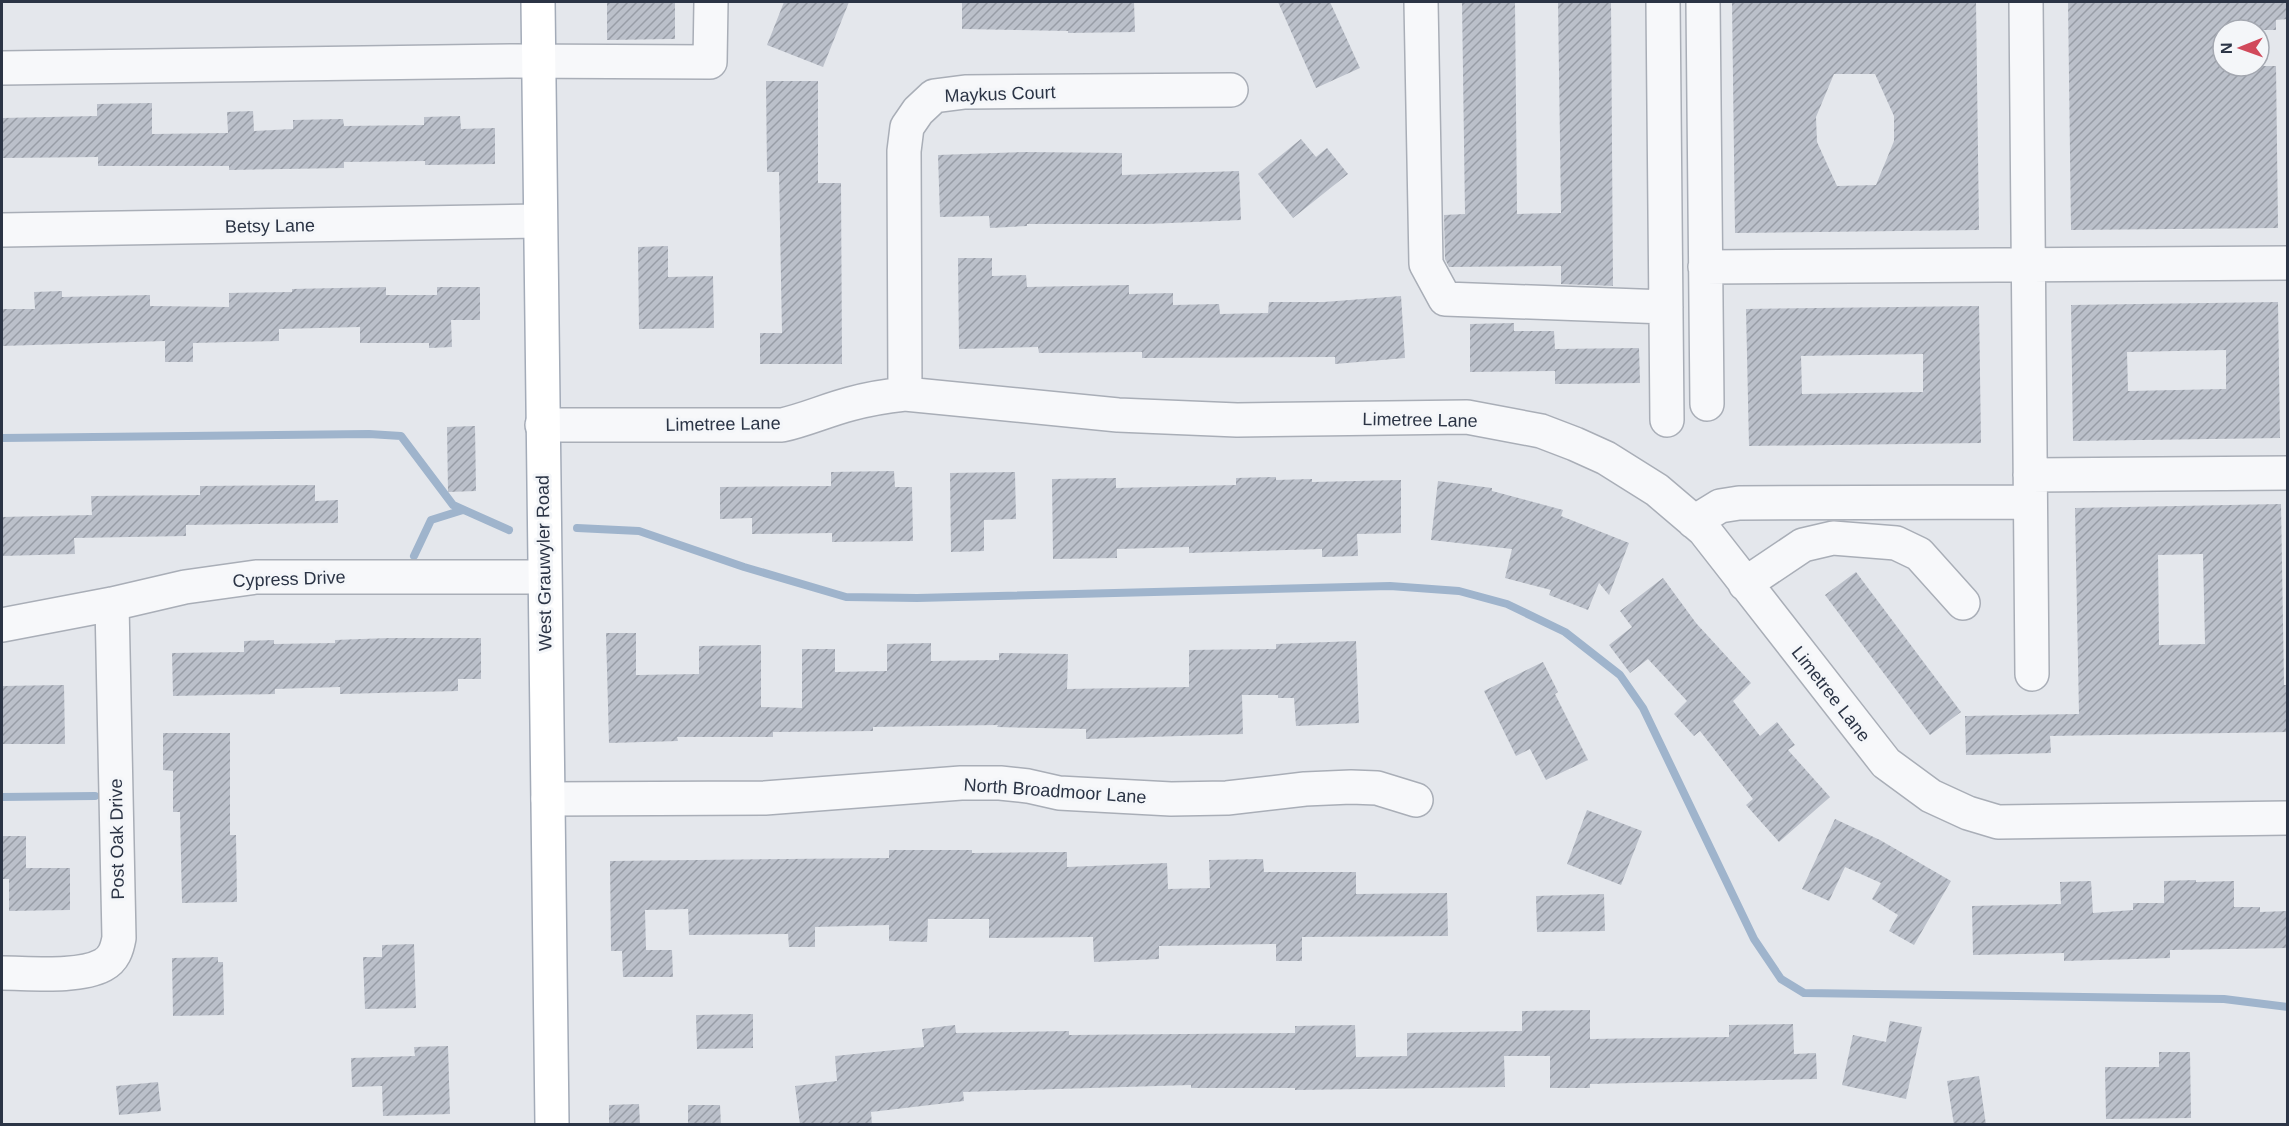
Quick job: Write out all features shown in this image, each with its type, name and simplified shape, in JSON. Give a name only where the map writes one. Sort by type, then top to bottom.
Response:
[{"type":"main road","name":"West Grauwyler Road","points":[[538,2],[552,1125]]},
{"type":"street","points":[[2,68],[538,61],[710,62],[711,2]]},
{"type":"street","points":[[1421,2],[1426,264],[1445,299],[1666,307]]},
{"type":"street","points":[[1663,2],[1667,420]]},
{"type":"street","points":[[1703,2],[1707,404]]},
{"type":"street","points":[[2026,2],[2031,674]]},
{"type":"street","name":"Maykus Court","points":[[905,394],[904,151],[907,128],[918,111],[934,96],[964,92],[1232,90]]},
{"type":"street","name":"Betsy Lane","points":[[2,230],[539,221]]},
{"type":"street","points":[[1706,267],[2288,263]]},
{"type":"street","name":"Limetree Lane","points":[[542,425],[782,425],[849,404],[905,394],[1118,415],[1237,420],[1467,417],[1541,431],[1606,458],[1657,490],[1704,530],[1886,764],[1931,796],[1968,813],[1998,822],[2288,818]]},
{"type":"street","points":[[1694,522],[1720,507],[1739,503],[2030,489],[2288,473]]},
{"type":"street","points":[[1745,584],[1803,545],[1833,538],[1896,543],[1919,554],[1963,603]]},
{"type":"street","name":"Cypress Drive","points":[[2,625],[112,604],[185,587],[256,577],[544,577]]},
{"type":"street","name":"Post Oak Drive","points":[[2,973],[77,972],[92,969],[105,964],[117,949],[119,938],[112,604]]},
{"type":"street","name":"North Broadmoor Lane","points":[[548,799],[765,798],[961,783],[1000,783],[1059,793],[1171,799],[1227,798],[1305,789],[1377,788],[1416,800]]},
{"type":"building","points":[[607,2],[675,2],[675,39],[607,40]]},
{"type":"building","points":[[784,2],[849,2],[823,67],[767,45]]},
{"type":"building","points":[[962,2],[1134,2],[1135,32],[1068,33],[1068,31],[962,29]]},
{"type":"building","points":[[1278,2],[1330,2],[1360,68],[1316,88]]},
{"type":"building","points":[[1462,2],[1515,2],[1517,214],[1561,213],[1558,2],[1611,2],[1613,286],[1561,284],[1561,266],[1449,267],[1445,259],[1444,215],[1465,214]]},
{"type":"building","points":[[1732,2],[1976,2],[1979,230],[1735,233]],"holes":[[[1834,74],[1875,74],[1894,116],[1894,141],[1876,185],[1837,186],[1817,142],[1816,117]]]},
{"type":"building","points":[[2068,2],[2288,2],[2288,19],[2276,20],[2276,30],[2271,30],[2271,18],[2211,18],[2211,78],[2271,78],[2271,66],[2276,66],[2278,228],[2071,230]]},
{"type":"building","points":[[766,81],[818,81],[818,183],[841,183],[842,364],[760,364],[760,333],[782,333],[779,172],[767,172]]},
{"type":"building","points":[[152,103],[152,134],[228,133],[227,112],[253,111],[254,131],[293,129],[293,120],[343,119],[344,126],[424,125],[424,117],[460,116],[461,129],[495,128],[495,164],[425,165],[425,161],[344,162],[344,168],[229,170],[229,166],[98,166],[98,157],[2,158],[2,118],[97,116],[97,104]]},
{"type":"building","points":[[1301,139],[1316,157],[1327,148],[1348,174],[1293,218],[1258,174]]},
{"type":"building","points":[[1025,152],[1122,153],[1122,175],[1239,171],[1241,220],[1147,224],[1027,224],[1027,226],[990,228],[989,216],[940,217],[938,155]]},
{"type":"building","points":[[668,246],[668,277],[713,276],[714,328],[639,329],[638,247]]},
{"type":"building","points":[[958,258],[992,258],[992,276],[1026,275],[1027,287],[1129,285],[1129,294],[1173,293],[1173,305],[1219,304],[1220,314],[1268,313],[1269,302],[1324,302],[1401,296],[1405,358],[1335,364],[1335,357],[1142,358],[1142,352],[1039,353],[1038,347],[959,349]]},
{"type":"building","points":[[386,287],[386,295],[437,295],[437,287],[480,287],[480,320],[451,320],[452,347],[429,348],[429,343],[360,343],[360,327],[279,329],[279,341],[193,343],[193,362],[165,362],[165,341],[2,346],[2,309],[35,309],[34,292],[62,291],[62,297],[150,295],[150,306],[229,307],[229,293]]},
{"type":"building","points":[[2278,302],[2280,438],[2073,441],[2071,305]],"holes":[[[2226,350],[2226,389],[2128,391],[2127,352]]]},
{"type":"building","points":[[1979,306],[1981,443],[1749,446],[1746,309]],"holes":[[[1923,354],[1923,392],[1802,394],[1801,356]]]},
{"type":"building","points":[[1514,323],[1514,331],[1554,331],[1555,349],[1639,348],[1640,383],[1555,384],[1555,371],[1470,372],[1470,324]]},
{"type":"building","points":[[475,426],[476,491],[448,492],[447,427]]},
{"type":"building","points":[[894,471],[895,487],[912,487],[913,541],[832,542],[832,533],[752,534],[752,518],[720,519],[720,487],[831,486],[831,472]]},
{"type":"building","points":[[1015,472],[1016,519],[984,520],[984,551],[951,552],[950,473]]},
{"type":"building","points":[[1276,477],[1276,480],[1312,479],[1312,482],[1401,480],[1401,533],[1357,534],[1358,556],[1322,557],[1322,549],[1189,553],[1189,547],[1117,549],[1117,558],[1053,559],[1052,479],[1116,478],[1116,488],[1236,485],[1236,478]]},
{"type":"building","points":[[1438,481],[1492,488],[1492,491],[1563,510],[1561,516],[1629,543],[1609,595],[1599,583],[1588,610],[1549,595],[1551,590],[1505,578],[1512,549],[1431,540]]},
{"type":"building","points":[[315,485],[315,501],[338,500],[338,523],[186,525],[186,536],[74,538],[75,554],[2,556],[2,517],[92,515],[91,496],[200,495],[200,486]]},
{"type":"building","points":[[2281,504],[2284,685],[2288,685],[2288,732],[2050,736],[2051,753],[1966,755],[1965,716],[2079,714],[2075,508]],"holes":[[[2203,554],[2205,644],[2159,645],[2158,555]]]},
{"type":"building","points":[[1856,572],[1961,712],[1930,735],[1825,595]]},
{"type":"building","points":[[1663,578],[1696,623],[1751,683],[1733,701],[1760,736],[1777,722],[1795,745],[1788,750],[1830,797],[1779,842],[1746,805],[1753,799],[1700,731],[1694,736],[1674,714],[1687,701],[1648,659],[1630,673],[1609,645],[1632,627],[1620,611]]},
{"type":"building","points":[[606,633],[636,633],[636,675],[699,674],[699,646],[761,645],[761,707],[802,708],[802,649],[835,649],[835,672],[887,671],[887,644],[931,643],[931,661],[999,660],[999,653],[1068,654],[1067,689],[1189,687],[1189,650],[1276,649],[1276,644],[1356,641],[1359,723],[1296,726],[1294,698],[1278,698],[1278,695],[1242,695],[1243,734],[1086,739],[1086,729],[997,727],[998,725],[873,727],[873,731],[773,732],[773,737],[677,737],[678,741],[609,743]]},
{"type":"building","points":[[481,638],[481,679],[458,679],[458,691],[340,694],[340,687],[275,689],[275,694],[173,696],[172,653],[244,652],[244,641],[274,640],[274,644],[335,643],[335,640]]},
{"type":"building","points":[[1543,662],[1558,692],[1555,694],[1588,760],[1546,780],[1530,749],[1516,756],[1484,691]]},
{"type":"building","points":[[64,685],[65,744],[2,744],[2,686]]},
{"type":"building","points":[[163,733],[230,733],[230,835],[236,835],[237,902],[182,903],[180,812],[173,812],[173,771],[163,770]]},
{"type":"building","points":[[1587,810],[1642,831],[1621,885],[1567,864]]},
{"type":"building","points":[[1835,819],[1880,840],[1951,881],[1914,945],[1889,931],[1898,915],[1872,899],[1881,883],[1845,867],[1829,901],[1802,889]]},
{"type":"building","points":[[2,836],[26,836],[26,868],[70,868],[70,910],[9,911],[9,879],[2,879]]},
{"type":"building","points":[[889,850],[972,850],[972,853],[1067,852],[1067,867],[1167,863],[1168,889],[1210,888],[1209,860],[1263,859],[1264,872],[1356,872],[1356,894],[1447,893],[1448,936],[1302,937],[1302,961],[1276,961],[1276,944],[1159,946],[1159,959],[1094,962],[1093,937],[989,938],[989,919],[928,919],[927,942],[889,941],[889,925],[815,927],[815,947],[789,947],[788,934],[689,935],[688,909],[645,910],[646,950],[672,950],[673,977],[623,977],[622,951],[611,951],[610,861],[889,858]]},
{"type":"building","points":[[2196,880],[2196,882],[2234,881],[2234,907],[2260,907],[2260,912],[2288,911],[2288,948],[2170,950],[2170,958],[2064,961],[2064,953],[1973,955],[1972,906],[2061,904],[2060,882],[2091,881],[2093,913],[2133,910],[2133,903],[2164,903],[2164,881]]},
{"type":"building","points":[[1604,894],[1605,931],[1537,932],[1536,896]]},
{"type":"building","points":[[414,944],[416,1008],[365,1009],[363,957],[382,957],[382,945]]},
{"type":"building","points":[[218,957],[218,962],[223,962],[224,1015],[173,1016],[172,958]]},
{"type":"building","points":[[1590,1010],[1590,1039],[1729,1037],[1729,1025],[1793,1024],[1794,1054],[1816,1053],[1817,1079],[1590,1084],[1590,1088],[1550,1088],[1550,1056],[1504,1056],[1505,1087],[1295,1090],[1295,1088],[1191,1088],[1191,1085],[963,1092],[964,1101],[871,1112],[872,1125],[800,1125],[795,1086],[837,1081],[835,1056],[924,1047],[922,1029],[955,1025],[956,1033],[1069,1031],[1069,1035],[1295,1033],[1295,1026],[1355,1025],[1356,1057],[1407,1056],[1407,1033],[1522,1031],[1522,1011]]},
{"type":"building","points":[[753,1014],[753,1048],[697,1049],[696,1015]]},
{"type":"building","points":[[1890,1021],[1922,1027],[1906,1099],[1842,1085],[1853,1035],[1886,1042]]},
{"type":"building","points":[[448,1046],[450,1114],[383,1116],[382,1086],[352,1087],[351,1058],[415,1056],[414,1047]]},
{"type":"building","points":[[2159,1052],[2190,1052],[2191,1118],[2106,1119],[2105,1067],[2159,1067]]},
{"type":"building","points":[[1979,1076],[1986,1125],[1954,1125],[1947,1081]]},
{"type":"building","points":[[158,1082],[161,1111],[119,1115],[116,1086]]},
{"type":"building","points":[[639,1104],[640,1125],[609,1125],[609,1105]]},
{"type":"building","points":[[688,1105],[720,1105],[721,1125],[688,1125]]},
{"type":"waterway","points":[[2,438],[369,434],[401,436],[453,505],[509,530]]},
{"type":"waterway","points":[[414,556],[431,520],[463,510]]},
{"type":"waterway","points":[[577,528],[639,531],[744,567],[846,597],[917,598],[1390,586],[1459,591],[1507,604],[1565,632],[1620,675],[1643,708],[1754,939],[1781,979],[1804,993],[2224,999],[2288,1007]]},
{"type":"waterway","points":[[2,797],[95,796]]}]
